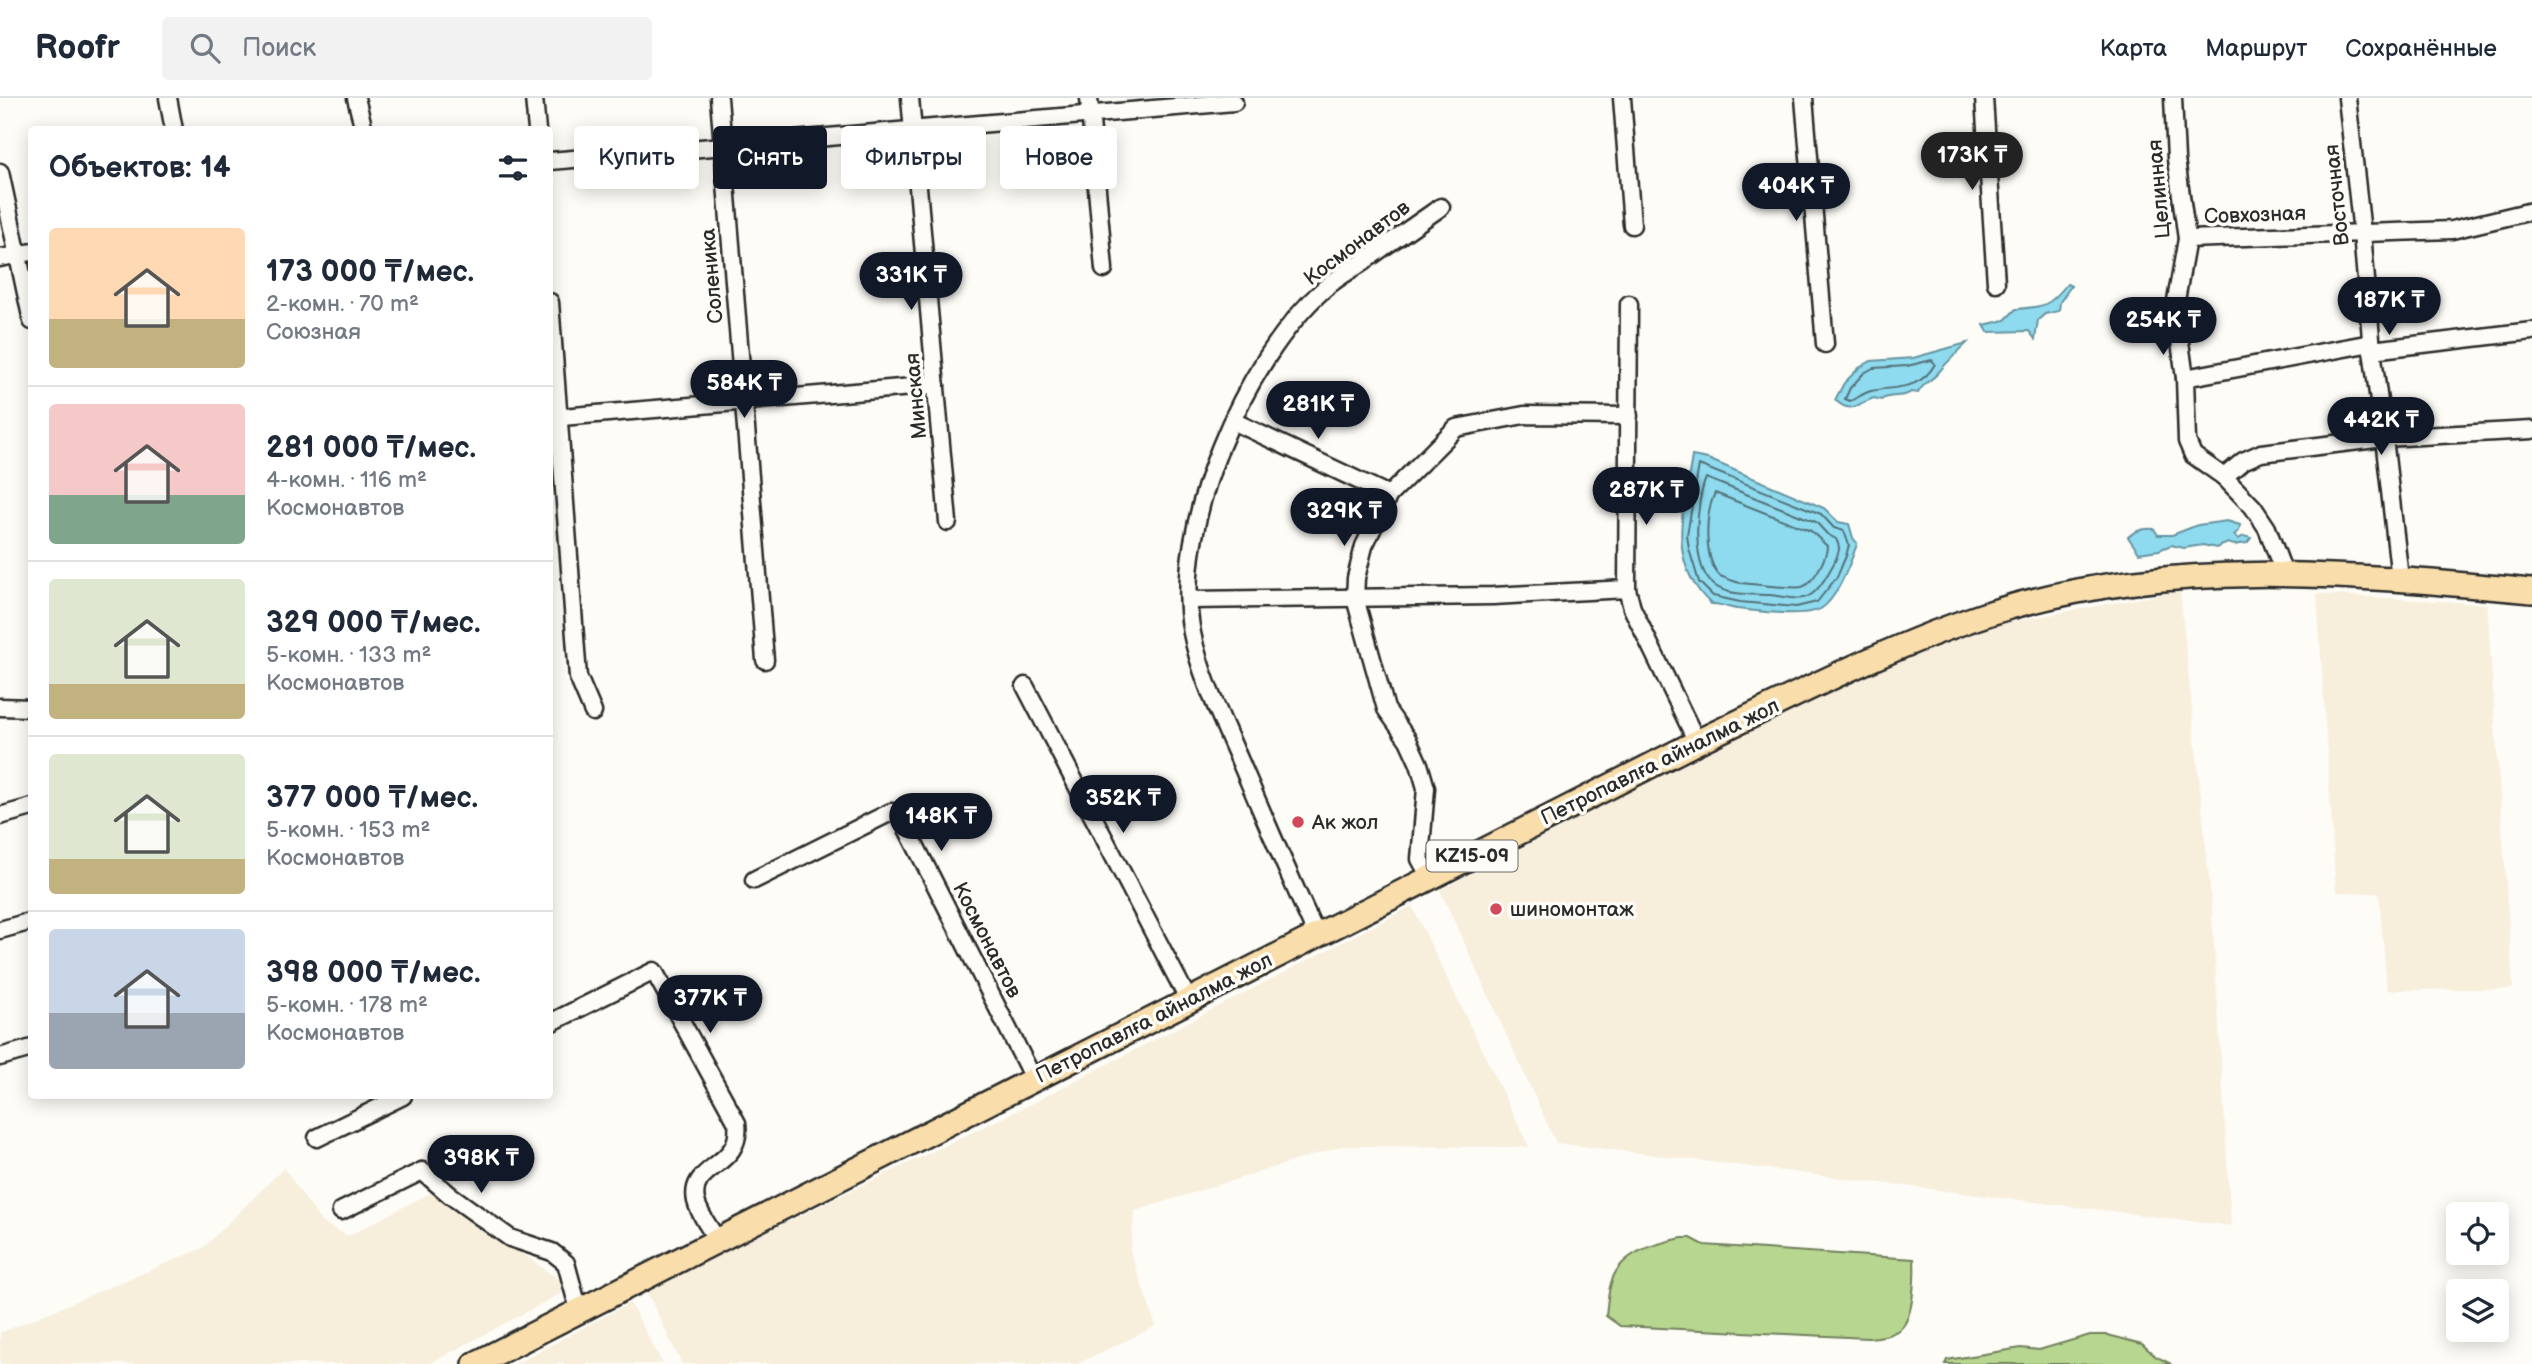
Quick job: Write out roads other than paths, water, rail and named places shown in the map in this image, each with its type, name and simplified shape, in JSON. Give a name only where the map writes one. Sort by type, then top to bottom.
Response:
[{"type":"highway","name":"Петропавлға айналма жол","points":[[475,1364],[1697,742],[1900,647],[1987,614],[2057,595],[2132,582],[2208,575],[2284,573],[2400,579],[2532,591]]},
{"type":"street","points":[[168,98],[173,126]]},
{"type":"street","points":[[356,98],[362,126]]},
{"type":"street","points":[[534,98],[537,126]]},
{"type":"street","name":"Соленика","points":[[719,98],[721,126]]},
{"type":"street","name":"Минская","points":[[910,98],[913,126]]},
{"type":"street","points":[[1622,98],[1632,225]]},
{"type":"street","points":[[1804,98],[1825,344]]},
{"type":"street","points":[[1984,98],[1996,283]]},
{"type":"street","name":"Целинная","points":[[2172,98],[2176,159],[2187,239],[2175,306],[2185,378],[2189,449],[2199,460],[2224,477],[2253,507],[2267,528],[2284,573]]},
{"type":"street","name":"Восточная","points":[[2347,98],[2372,347],[2400,579]]},
{"type":"street","points":[[942,126],[1090,106],[1234,102]]},
{"type":"street","points":[[1090,106],[1104,269]]},
{"type":"street","points":[[553,161],[713,147]]},
{"type":"street","points":[[0,173],[24,253],[28,287]]},
{"type":"street","name":"Соленика","points":[[727,189],[765,660]]},
{"type":"street","name":"Минская","points":[[918,189],[948,522]]},
{"type":"street","name":"Космонавтов","points":[[1317,936],[1206,679],[1191,629],[1190,560],[1197,517],[1233,421],[1255,375],[1294,321],[1325,288],[1441,207]]},
{"type":"street","name":"Совхозная","points":[[2187,239],[2452,230],[2532,211]]},
{"type":"street","points":[[0,258],[24,253]]},
{"type":"street","points":[[1629,304],[1626,589],[1632,608],[1697,742]]},
{"type":"street","points":[[2185,378],[2372,347],[2532,331]]},
{"type":"street","points":[[554,418],[936,385]]},
{"type":"street","points":[[553,389],[578,677],[593,712]]},
{"type":"street","points":[[1430,877],[1420,859],[1426,788],[1408,740],[1386,709],[1355,598],[1359,562],[1389,495],[1456,428],[1524,415],[1629,416]]},
{"type":"street","points":[[1233,421],[1389,495]]},
{"type":"street","points":[[2224,477],[2243,461],[2261,453],[2384,438],[2532,430]]},
{"type":"street","points":[[1190,600],[1493,596],[1626,589]]},
{"type":"street","points":[[1024,686],[1189,1001]]},
{"type":"street","points":[[0,707],[28,708]]},
{"type":"street","points":[[0,816],[28,808]]},
{"type":"street","name":"Космонавтов","points":[[754,880],[891,812],[899,813],[1034,1080]]},
{"type":"street","points":[[0,930],[28,922]]},
{"type":"street","points":[[553,1022],[654,971],[737,1123],[737,1139],[729,1154],[699,1178],[696,1186],[698,1207],[717,1240]]},
{"type":"street","points":[[0,1057],[28,1049]]},
{"type":"street","points":[[317,1138],[397,1099]]},
{"type":"street","points":[[341,1211],[422,1171],[450,1195],[510,1238],[552,1252],[566,1263],[579,1311]]},
{"type":"water","points":[[2067,284],[2071,286],[2060,302],[2059,311],[2045,314],[2038,320],[2035,339],[2029,331],[1988,332],[1984,325],[2005,320],[2016,309],[2045,304]]},
{"type":"water","points":[[1967,343],[1918,393],[1911,392],[1881,400],[1874,398],[1850,408],[1835,400],[1844,383],[1859,368],[1871,361],[1913,358]]},
{"type":"water","points":[[1692,456],[1708,459],[1824,508],[1838,522],[1849,524],[1857,543],[1856,547],[1842,580],[1828,603],[1822,608],[1805,613],[1768,612],[1711,604],[1697,588],[1683,553],[1682,515]]},
{"type":"water","points":[[2227,521],[2240,525],[2239,531],[2234,535],[2238,539],[2244,536],[2251,538],[2247,543],[2228,543],[2216,548],[2203,545],[2184,548],[2171,545],[2139,553],[2128,537],[2143,529],[2154,529],[2158,535],[2172,535],[2198,525]]},
{"type":"place","name":"Ак жол","points":[[1298,822]]},
{"type":"place","name":"шиномонтаж","points":[[1496,909]]}]
